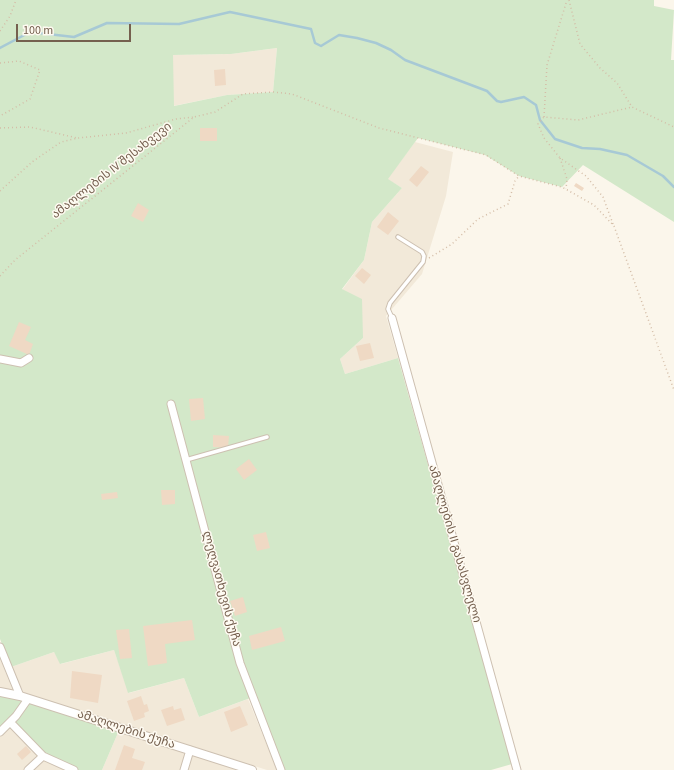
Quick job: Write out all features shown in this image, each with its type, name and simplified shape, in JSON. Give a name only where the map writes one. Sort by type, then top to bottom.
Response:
[{"type":"street","name":"ამაღლების II გასასვლელი","points":[[392,318],[517,770]]},
{"type":"street","points":[[0,359],[21,363],[29,358]]},
{"type":"street","name":"ლეღვათხევის ქუჩა","points":[[171,404],[240,663],[281,770]]},
{"type":"street","points":[[0,647],[20,696]]},
{"type":"street","name":"ამაღლების ქუჩა","points":[[0,692],[20,696],[252,770]]},
{"type":"street","points":[[0,732],[28,699]]},
{"type":"street","points":[[10,722],[43,756],[74,770]]},
{"type":"street","points":[[184,770],[190,750]]},
{"type":"street","points":[[28,770],[43,756]]},
{"type":"lane","points":[[392,318],[388,309],[390,303],[423,262],[424,256],[422,252],[398,237]]},
{"type":"lane","points":[[186,460],[267,437]]},
{"type":"path","points":[[0,31],[10,16],[16,0]]},
{"type":"path","points":[[568,0],[580,44],[600,68],[617,83],[627,95],[632,107]]},
{"type":"path","points":[[568,0],[546,65],[544,117],[538,124],[544,138],[560,158],[586,176],[603,197],[674,390]]},
{"type":"path","points":[[0,62],[19,61],[40,70],[30,99],[0,116]]},
{"type":"path","name":"ამაღლების IV შესახვევი","points":[[0,276],[15,260],[194,117],[215,112],[243,94],[273,92],[292,94],[379,128],[486,155],[519,176]]},
{"type":"path","points":[[544,117],[578,120],[632,107],[674,127]]},
{"type":"path","points":[[0,191],[32,162],[61,142],[78,138],[126,133],[176,119],[194,117]]},
{"type":"path","points":[[0,128],[30,127],[78,138]]},
{"type":"path","points":[[560,158],[567,179],[566,189]]},
{"type":"path","points":[[423,262],[452,244],[478,219],[508,204],[515,181],[519,176],[566,189],[594,205],[614,226]]},
{"type":"shaded area","points":[[277,48],[273,92],[227,95],[173,106],[172,55],[231,54]]},
{"type":"shaded area","points":[[415,142],[453,152],[446,196],[422,274],[386,316],[398,358],[345,374],[340,359],[363,338],[342,290],[364,260],[372,222],[402,188],[387,179]]},
{"type":"shaded area","points":[[114,650],[129,693],[184,678],[199,717],[248,699],[277,770],[267,770],[24,693],[11,667],[54,652],[61,664]]},
{"type":"shaded area","points":[[0,659],[13,691],[0,688]]},
{"type":"shaded area","points":[[10,722],[74,770],[0,770],[0,732]]},
{"type":"shaded area","points":[[120,728],[252,770],[102,770]]},
{"type":"green space","points":[[0,0],[654,0],[654,6],[674,10],[671,60],[674,60],[674,222],[583,165],[562,187],[519,176],[485,155],[418,138],[388,179],[402,188],[372,222],[364,260],[342,289],[362,299],[363,338],[340,359],[345,374],[398,358],[512,764],[491,770],[281,770],[253,697],[199,717],[184,678],[128,693],[114,650],[60,664],[54,652],[11,667],[0,639]],"holes":[[[277,48],[273,92],[227,95],[174,106],[173,55],[231,54]]]},
{"type":"green space","points":[[0,692],[120,728],[102,770],[74,770],[43,756],[10,722],[0,732]]},
{"type":"building","points":[[225,69],[226,85],[215,86],[214,70]]},
{"type":"building","points":[[200,128],[217,128],[217,141],[200,141]]},
{"type":"building","points":[[421,166],[429,172],[417,187],[409,180]]},
{"type":"building","points":[[576,183],[584,188],[582,191],[574,186]]},
{"type":"building","points":[[138,203],[149,210],[143,222],[131,216]]},
{"type":"building","points":[[388,212],[399,221],[388,235],[377,227]]},
{"type":"building","points":[[362,268],[371,275],[364,284],[355,276]]},
{"type":"building","points":[[19,322],[31,327],[25,340],[33,344],[29,355],[9,346]]},
{"type":"building","points":[[370,343],[374,358],[360,361],[356,346]]},
{"type":"building","points":[[203,398],[205,419],[191,421],[189,399]]},
{"type":"building","points":[[213,435],[229,436],[228,448],[213,447]]},
{"type":"building","points":[[249,459],[257,470],[244,480],[236,469]]},
{"type":"building","points":[[161,490],[175,490],[175,504],[162,505]]},
{"type":"building","points":[[117,492],[118,498],[102,500],[101,494]]},
{"type":"building","points":[[266,532],[270,548],[257,551],[253,535]]},
{"type":"building","points":[[243,597],[247,612],[235,616],[230,601]]},
{"type":"building","points":[[192,620],[195,640],[165,644],[167,663],[148,666],[143,626]]},
{"type":"building","points":[[281,627],[285,641],[252,650],[249,636]]},
{"type":"building","points":[[129,629],[132,658],[120,659],[116,630]]},
{"type":"building","points":[[72,671],[102,675],[98,703],[70,698]]},
{"type":"building","points":[[141,696],[144,705],[147,704],[149,711],[144,713],[145,717],[134,721],[127,701]]},
{"type":"building","points":[[173,706],[174,710],[181,708],[185,720],[167,726],[161,710]]},
{"type":"building","points":[[240,706],[248,725],[231,732],[224,712]]},
{"type":"building","points":[[124,745],[135,749],[132,758],[145,762],[142,770],[115,770]]},
{"type":"building","points":[[26,746],[31,752],[22,760],[17,754]]},
{"type":"waterway","points":[[0,48],[30,32],[74,37],[107,23],[179,24],[230,12],[311,29],[315,43],[321,46],[339,35],[357,38],[376,43],[391,50],[405,60],[487,91],[497,101],[501,102],[524,97],[536,105],[540,120],[555,139],[582,148],[600,149],[627,155],[663,176],[674,187]]}]
